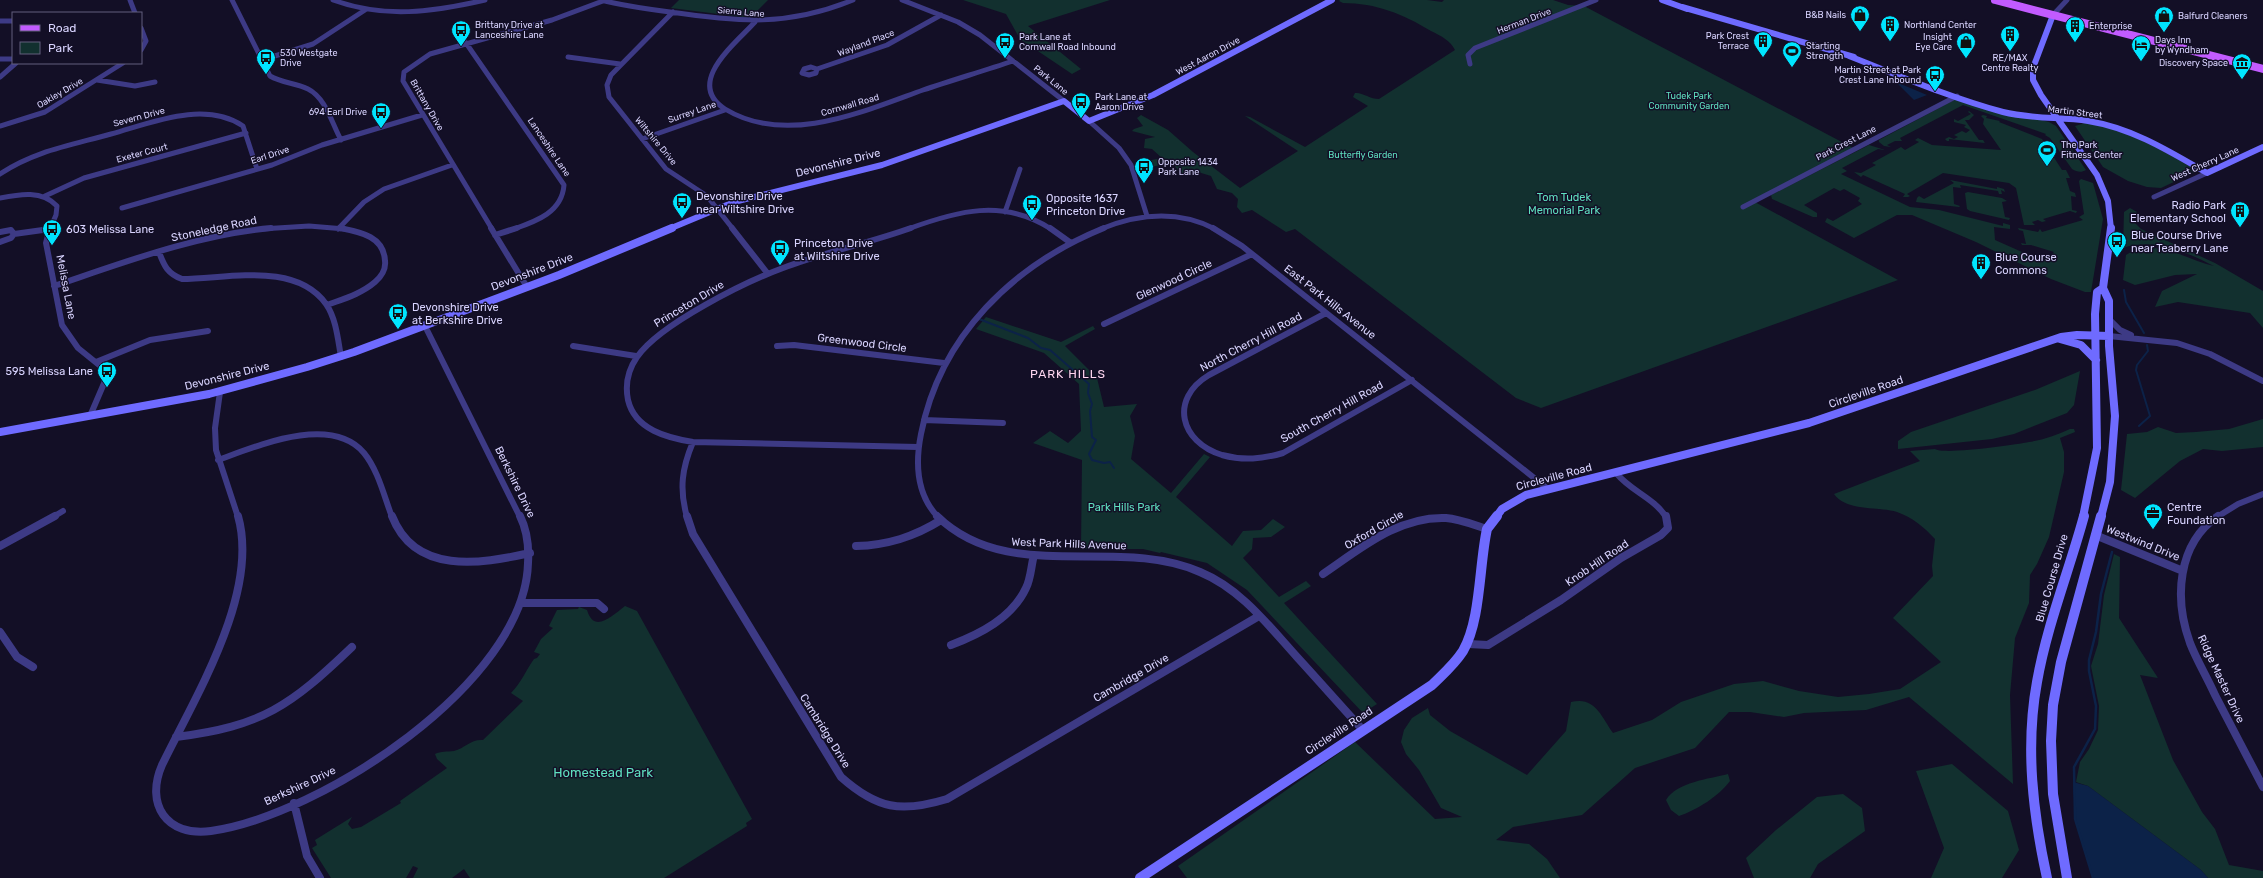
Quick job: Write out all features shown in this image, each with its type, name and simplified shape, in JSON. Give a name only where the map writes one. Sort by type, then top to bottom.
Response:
[{"type":"main road","points":[[1995,0],[2263,69]]},
{"type":"street","points":[[130,0],[134,12]]},
{"type":"street","points":[[232,0],[270,76],[275,79],[303,87],[317,95],[340,140]]},
{"type":"street","points":[[333,0],[365,10],[389,12],[425,11],[485,0]]},
{"type":"street","name":"Sierra Lane","points":[[602,0],[673,12],[755,22],[805,18],[830,11],[853,0]]},
{"type":"street","name":"Brittany Drive","points":[[527,287],[452,165],[403,81],[404,72],[411,64],[422,57],[466,43],[552,20],[602,0]]},
{"type":"street","name":"Park Lane","points":[[902,0],[941,15],[980,35],[1089,121],[1119,148],[1131,165],[1147,216]]},
{"type":"street","name":"West Aaron Drive","points":[[1089,121],[1153,95],[1332,0]]},
{"type":"street","name":"Herman Drive","points":[[1470,64],[1468,55],[1474,48],[1596,0]]},
{"type":"street","name":"Martin Street","points":[[1662,0],[1849,56],[2004,112],[2098,123],[2132,132],[2157,144],[2207,173]]},
{"type":"street","points":[[2053,15],[2067,0]]},
{"type":"street","points":[[262,60],[312,44],[365,10]]},
{"type":"street","name":"Wiltshire Drive","points":[[673,12],[620,64],[608,80],[607,91],[609,97],[666,169],[701,190],[768,274]]},
{"type":"street","name":"Wayland Place","points":[[817,70],[891,44],[941,15]]},
{"type":"street","name":"Blue Course Drive","points":[[2053,15],[2033,68],[2033,75],[2038,91],[2097,175],[2108,201],[2111,233],[2103,288],[2109,301],[2109,336],[2115,416],[2110,482],[2061,662],[2052,717],[2053,794],[2067,878]]},
{"type":"street","points":[[0,20],[12,21]]},
{"type":"street","name":"Cornwall Road","points":[[755,22],[719,62],[710,76],[711,95],[725,110],[748,120],[770,124],[800,125],[819,123],[843,117],[1013,61]]},
{"type":"street","points":[[142,35],[146,43],[142,49]]},
{"type":"street","name":"Lanceshire Lane","points":[[466,43],[564,185],[562,197],[548,213],[528,224],[495,235]]},
{"type":"street","points":[[568,57],[620,64]]},
{"type":"street","points":[[0,59],[12,59]]},
{"type":"street","points":[[0,77],[15,64]]},
{"type":"street","name":"Oakley Drive","points":[[0,126],[45,112],[121,64]]},
{"type":"street","points":[[97,80],[135,86],[155,82]]},
{"type":"street","name":"Park Crest Lane","points":[[1742,207],[1957,96]]},
{"type":"street","name":"Devonshire Drive","points":[[0,432],[220,392],[341,357],[527,287],[716,209],[762,193],[882,165],[1064,101]]},
{"type":"street","name":"Surrey Lane","points":[[642,139],[725,110]]},
{"type":"street","name":"Earl Drive","points":[[122,208],[256,169],[422,114]]},
{"type":"street","name":"Severn Drive","points":[[0,174],[17,163],[44,152],[177,117],[204,115],[227,118],[238,122],[246,133]]},
{"type":"street","points":[[246,133],[256,169]]},
{"type":"street","name":"Exeter Court","points":[[45,196],[84,178],[246,133]]},
{"type":"street","name":"West Cherry Lane","points":[[2154,197],[2263,147]]},
{"type":"street","points":[[338,229],[364,202],[384,189],[452,165]]},
{"type":"street","points":[[1005,212],[1020,169]]},
{"type":"street","points":[[0,198],[29,194],[45,196]]},
{"type":"street","name":"Melissa Lane","points":[[45,196],[53,201],[57,206],[56,217],[50,229],[46,243],[62,325],[66,334],[78,348],[104,369],[105,380],[90,416]]},
{"type":"street","name":"Princeton Drive","points":[[918,447],[693,442],[656,433],[642,423],[630,410],[626,397],[626,383],[630,368],[636,356],[664,331],[739,287],[768,274],[960,212],[1005,212],[1035,218],[1053,228],[1071,243]]},
{"type":"street","name":"East Park Hills Avenue","points":[[1071,243],[1122,221],[1147,216],[1172,216],[1204,223],[1228,235],[1548,489]]},
{"type":"street","name":"Stoneledge Road","points":[[54,286],[204,239],[252,230],[291,227],[338,229],[364,234],[379,243],[386,256],[385,269],[381,276],[368,288],[327,305]]},
{"type":"street","points":[[0,242],[7,240],[14,234],[50,229]]},
{"type":"street","points":[[0,232],[11,230],[14,234]]},
{"type":"street","name":"West Park Hills Avenue","points":[[1071,243],[1049,254],[1021,273],[987,303],[976,315],[944,363],[924,420],[918,447],[918,480],[926,503],[941,520],[962,536],[979,544],[1006,552],[1034,555],[1141,557],[1187,566],[1214,578],[1228,586],[1259,616],[1362,730]]},
{"type":"street","points":[[159,252],[165,270],[174,277],[195,279],[247,275],[283,278],[308,288],[327,305],[341,357]]},
{"type":"street","name":"Glenwood Circle","points":[[1104,324],[1252,254]]},
{"type":"street","name":"Blue Course Drive","points":[[2047,878],[2036,815],[2031,760],[2031,722],[2042,656],[2094,469],[2099,421],[2094,335],[2097,292],[2103,288]]},
{"type":"street","name":"North Cherry Hill Road","points":[[1195,436],[1189,430],[1183,410],[1186,399],[1194,385],[1209,374],[1326,313]]},
{"type":"street","points":[[2109,319],[2120,330],[2140,338]]},
{"type":"street","name":"Berkshire Drive","points":[[220,392],[215,438],[218,460],[240,522],[242,545],[239,586],[223,637],[176,737],[160,767],[155,793],[160,812],[166,820],[177,826],[193,831],[209,831],[226,828],[294,803],[331,785],[377,758],[411,735],[448,704],[475,677],[494,653],[506,634],[521,603],[527,584],[530,553],[525,526],[425,326]]},
{"type":"street","points":[[96,362],[144,341],[165,336],[208,331]]},
{"type":"street","name":"Circleville Road","points":[[1140,878],[1440,679],[1455,665],[1468,644],[1473,624],[1487,529],[1496,514],[1508,504],[1526,495],[1548,489],[1617,474],[1809,423],[2053,339],[2069,335],[2109,336]]},
{"type":"street","points":[[2109,336],[2172,342],[2198,350],[2263,381]]},
{"type":"street","points":[[2053,339],[2076,343],[2088,350],[2096,360]]},
{"type":"street","name":"Greenwood Circle","points":[[777,346],[794,344],[944,363]]},
{"type":"street","points":[[573,346],[636,356]]},
{"type":"street","name":"South Cherry Hill Road","points":[[1195,436],[1203,445],[1222,454],[1247,460],[1260,459],[1283,453],[1412,380]]},
{"type":"street","points":[[924,420],[1003,423]]},
{"type":"street","points":[[218,460],[275,439],[290,436],[314,434],[339,437],[352,442],[364,452],[398,531],[404,540],[421,553],[436,559],[466,562],[485,562],[530,553]]},
{"type":"street","name":"Cambridge Drive","points":[[693,442],[684,463],[681,488],[682,503],[693,534],[841,776],[857,793],[879,804],[896,808],[912,808],[947,799],[1259,616]]},
{"type":"street","name":"Knob Hill Road","points":[[1468,644],[1488,646],[1561,600],[1621,558],[1661,535],[1668,528],[1669,520],[1660,508],[1629,487],[1617,474]]},
{"type":"street","name":"Ridge Master Drive","points":[[2263,494],[2230,508],[2211,521],[2200,531],[2190,548],[2183,571],[2182,611],[2190,638],[2204,672],[2263,787]]},
{"type":"street","points":[[0,546],[63,511]]},
{"type":"street","name":"Oxford Circle","points":[[1323,574],[1395,528],[1411,521],[1446,518],[1487,529]]},
{"type":"street","points":[[856,546],[873,546],[907,539],[941,520]]},
{"type":"street","name":"Westwind Drive","points":[[2095,535],[2183,571]]},
{"type":"street","points":[[951,645],[987,629],[1012,609],[1026,588],[1034,555]]},
{"type":"street","points":[[521,603],[596,603],[604,609]]},
{"type":"street","points":[[0,632],[13,654],[23,663],[33,667]]},
{"type":"street","points":[[176,737],[230,730],[270,715],[310,688],[352,647]]},
{"type":"street","points":[[294,803],[307,856],[320,878]]},
{"type":"green space","points":[[679,0],[768,0],[750,18],[671,8]]},
{"type":"green space","points":[[963,0],[1110,0],[1028,26],[1081,69],[1072,74],[1020,39],[1006,14]]},
{"type":"green space","name":"Tom Tudek Memorial Park","points":[[1427,0],[1442,2],[1444,0],[1553,0],[1568,5],[1584,6],[1855,149],[1753,201],[1898,280],[1541,408],[1516,398],[1295,229],[1286,232],[1252,210],[1242,213],[1237,207],[1238,199],[1232,193],[1217,189],[1211,176],[1198,172],[1182,176],[1172,162],[1139,170],[1136,163],[1162,158],[1152,149],[1144,148],[1145,139],[1155,137],[1132,131],[1143,126],[1137,118],[1141,115],[1168,130],[1193,152],[1240,188],[1298,151],[1245,116],[1250,117],[1305,147],[1368,106],[1353,97],[1355,93],[1379,99],[1455,50],[1448,41],[1410,19],[1378,7],[1343,3],[1339,1]]},
{"type":"green space","points":[[1956,99],[2049,122],[2056,126],[2086,170],[2079,172],[2072,169],[2050,138],[2045,135],[2046,134],[1963,105],[1900,138],[1902,141],[1895,141],[1887,145],[1891,147],[1884,146],[1879,142],[1879,140]]},
{"type":"green space","points":[[1969,111],[1974,115],[1969,120],[1965,120],[1979,140],[1983,140],[1985,143],[1949,139],[1949,141],[1947,141],[1945,139],[1949,137],[1954,139],[1958,137],[1954,135],[1962,131],[1966,133],[1970,130],[1964,127],[1966,125],[1954,122],[1954,119],[1958,121],[1971,114],[1968,112]]},
{"type":"green space","points":[[1981,116],[1987,116],[1986,118],[2000,121],[1999,122],[2042,139],[2062,170],[2066,170],[2070,178],[2066,178],[2070,191],[2075,193],[2076,197],[2071,196],[2072,210],[2077,211],[2076,213],[2070,211],[2043,219],[2046,221],[2042,222],[2038,220],[2032,222],[2035,225],[2024,225],[2016,188],[2009,183],[1943,173],[1907,194],[1910,196],[1903,197],[1905,194],[1863,175],[1861,177],[1854,172],[1861,173],[1876,165],[1872,163],[1901,147],[1905,150],[1919,142],[1915,140],[1918,138],[1932,145],[2001,150],[1983,124],[1984,119]]},
{"type":"green space","points":[[2085,123],[2114,130],[2141,140],[2181,161],[2194,169],[2195,172],[2161,188],[2147,187],[2128,181],[2103,167],[2075,126]]},
{"type":"green space","points":[[1869,145],[1885,150],[1878,149],[1842,168],[1847,171],[1841,174],[1910,207],[1939,210],[2003,226],[2003,223],[2010,225],[2010,229],[1994,227],[1995,240],[2040,260],[2043,258],[2047,260],[2054,252],[2031,245],[2022,245],[2021,243],[2026,244],[2023,231],[2019,230],[2018,228],[2038,232],[2040,229],[2042,232],[2083,220],[2079,217],[2084,214],[2079,181],[2081,179],[2093,183],[2103,219],[2091,292],[2085,292],[2051,279],[1976,242],[1912,215],[1897,215],[1854,238],[1825,222],[1827,218],[1833,221],[1862,204],[1858,201],[1860,198],[1844,189],[1840,191],[1834,188],[1804,205],[1817,213],[1817,217],[1813,217],[1772,199],[1771,195]]},
{"type":"green space","points":[[1950,180],[1997,189],[1997,187],[2004,189],[2005,192],[2001,190],[2002,194],[1999,194],[1998,191],[1960,185],[1961,188],[1953,187],[1954,204],[1960,206],[1959,207],[1916,202],[1919,196],[1924,199],[1954,183]]},
{"type":"green space","points":[[1968,192],[2002,198],[2007,201],[2002,202],[2005,217],[2010,218],[2009,220],[1967,209],[1965,193]]},
{"type":"green space","points":[[2130,208],[2137,212],[2133,218],[2133,221],[2141,229],[2215,263],[2263,291],[2263,328],[2250,313],[2178,302],[2155,307],[2162,291],[2197,274],[2175,275],[2135,285],[2123,280],[2126,255],[2137,250],[2148,248],[2170,251],[2214,266],[2181,251],[2158,245],[2146,244],[2123,248],[2124,212]]},
{"type":"green space","name":"Park Hills Park","points":[[986,317],[1061,342],[1093,326],[1095,329],[1065,346],[1097,378],[1104,407],[1137,404],[1130,416],[1135,436],[1131,459],[1171,493],[1204,454],[1210,457],[1176,497],[1232,546],[1243,531],[1261,530],[1273,519],[1285,527],[1271,537],[1253,538],[1252,549],[1243,558],[1279,597],[1306,581],[1311,586],[1284,603],[1377,704],[1363,713],[1247,590],[1207,563],[1143,549],[1081,549],[1082,460],[1033,443],[1050,431],[1068,443],[1081,431],[1079,384],[1044,353],[976,329]]},
{"type":"green space","points":[[2080,371],[2074,405],[2067,413],[2014,434],[1992,439],[1898,449],[1898,441],[1911,432],[2035,390]]},
{"type":"green space","points":[[2263,419],[2263,447],[2222,451],[2203,449],[2180,461],[2135,498],[2121,490],[2127,434],[2147,432],[2158,427],[2176,433],[2229,429]]},
{"type":"green space","points":[[2070,429],[2074,429],[2075,432],[2060,438],[2064,452],[2064,472],[2049,537],[2037,564],[2030,575],[2029,603],[2015,638],[2010,695],[2013,784],[1909,697],[1866,710],[1804,713],[1784,717],[1750,712],[1729,712],[1695,748],[1635,768],[1582,815],[1513,827],[1496,840],[1529,844],[1547,859],[1560,878],[1187,878],[1178,866],[1355,742],[1435,819],[1462,817],[1441,808],[1419,770],[1406,754],[1401,742],[1404,730],[1412,718],[1428,708],[1430,715],[1450,731],[1527,775],[1566,731],[1571,702],[1586,702],[1592,705],[1601,714],[1613,733],[1652,720],[1681,702],[1734,684],[1763,681],[1799,691],[1838,697],[1900,689],[1941,662],[1893,618],[1933,576],[1932,566],[1935,539],[1918,523],[1903,514],[1889,510],[1863,508],[1847,504],[1834,494],[1920,461],[1910,451],[1935,449],[1941,451],[1951,451],[2010,445],[2045,439]]},
{"type":"green space","points":[[2114,554],[2120,557],[2119,618],[2158,678],[2140,675],[2173,760],[2202,812],[2215,829],[2229,865],[2263,871],[2263,878],[2208,878],[2201,870],[2088,786],[2076,782],[2080,762],[2089,749],[2098,730],[2099,706],[2091,666],[2098,644],[2104,595]]},
{"type":"green space","name":"Homestead Park","points":[[625,606],[637,611],[752,819],[746,823],[747,826],[664,878],[470,878],[464,869],[452,878],[413,878],[418,868],[413,866],[406,878],[331,878],[312,848],[317,845],[315,840],[352,817],[348,824],[352,829],[361,827],[401,803],[400,801],[447,768],[437,759],[435,754],[458,750],[471,742],[483,740],[523,701],[511,693],[518,685],[534,659],[540,654],[534,652],[541,639],[553,628],[549,626],[557,610],[578,609],[579,607],[587,610],[590,617],[594,621],[599,622],[609,618]]},
{"type":"green space","points":[[1952,764],[2008,811],[2019,850],[2002,878],[1931,878],[1944,848],[1916,771]]},
{"type":"green space","points":[[1728,774],[1730,781],[1720,792],[1707,802],[1679,816],[1671,810],[1666,800],[1678,789],[1694,782]]},
{"type":"green space","points":[[1843,794],[1862,808],[1865,831],[1818,864],[1810,878],[1754,878],[1746,858],[1776,830],[1817,797]]},
{"type":"water","points":[[1896,82],[1927,95],[1914,100]]},
{"type":"water","points":[[2073,782],[2088,786],[2201,870],[2208,878],[2093,878],[2075,819]]},
{"type":"waterway","points":[[2124,290],[2126,302],[2144,333]]},
{"type":"waterway","points":[[979,319],[1028,338],[1041,348],[1050,350],[1089,384],[1088,393],[1092,404],[1090,411],[1092,437],[1096,440],[1089,454],[1092,460],[1104,463],[1110,462],[1114,468]]},
{"type":"waterway","points":[[2139,426],[2150,416],[2136,370],[2137,365],[2148,351],[2147,345]]},
{"type":"waterway","points":[[2093,878],[2075,819],[2074,767],[2095,729],[2096,706],[2089,671],[2089,660],[2096,632],[2101,594],[2112,552]]},
{"type":"place","name":"B&B Nails","points":[[1860,32]]},
{"type":"place","name":"Balfurd Cleaners","points":[[2164,33]]},
{"type":"place","name":"Northland Center","points":[[1890,42]]},
{"type":"place","name":"Enterprise","points":[[2075,43]]},
{"type":"place","name":"Brittany Drive at Lanceshire Lane","points":[[461,47]]},
{"type":"place","name":"RE/MAX Centre Realty","points":[[2010,52]]},
{"type":"place","name":"Park Crest Terrace","points":[[1763,58]]},
{"type":"place","name":"Park Lane at Cornwall Road Inbound","points":[[1005,59]]},
{"type":"place","name":"Insight Eye Care","points":[[1966,59]]},
{"type":"place","name":"Days Inn by Wyndham","points":[[2141,62]]},
{"type":"place","name":"Starting Strength","points":[[1792,68]]},
{"type":"place","name":"530 Westgate Drive","points":[[266,75]]},
{"type":"place","name":"Discovery Space","points":[[2242,80]]},
{"type":"place","name":"Martin Street at Park Crest Lane Inbound","points":[[1935,92]]},
{"type":"place","name":"Park Lane at Aaron Drive","points":[[1081,119]]},
{"type":"place","name":"694 Earl Drive","points":[[381,129]]},
{"type":"place","name":"The Park Fitness Center","points":[[2047,167]]},
{"type":"place","name":"Opposite 1434 Park Lane","points":[[1144,184]]},
{"type":"place","name":"Devonshire Drive near Wiltshire Drive","points":[[682,219]]},
{"type":"place","name":"Opposite 1637 Princeton Drive","points":[[1032,221]]},
{"type":"place","name":"Radio Park Elementary School","points":[[2240,228]]},
{"type":"place","name":"603 Melissa Lane","points":[[52,246]]},
{"type":"place","name":"Blue Course Drive near Teaberry Lane","points":[[2117,258]]},
{"type":"place","name":"Princeton Drive at Wiltshire Drive","points":[[780,266]]},
{"type":"place","name":"Blue Course Commons","points":[[1981,280]]},
{"type":"place","name":"Devonshire Drive at Berkshire Drive","points":[[398,330]]},
{"type":"place","name":"595 Melissa Lane","points":[[107,388]]},
{"type":"place","name":"Centre Foundation","points":[[2153,530]]},
{"type":"district","name":"PARK HILLS","points":[[1068,374]]},
{"type":"park label","name":"Tudek Park Community Garden","points":[[1689,102]]},
{"type":"park label","name":"Butterfly Garden","points":[[1363,155]]}]
